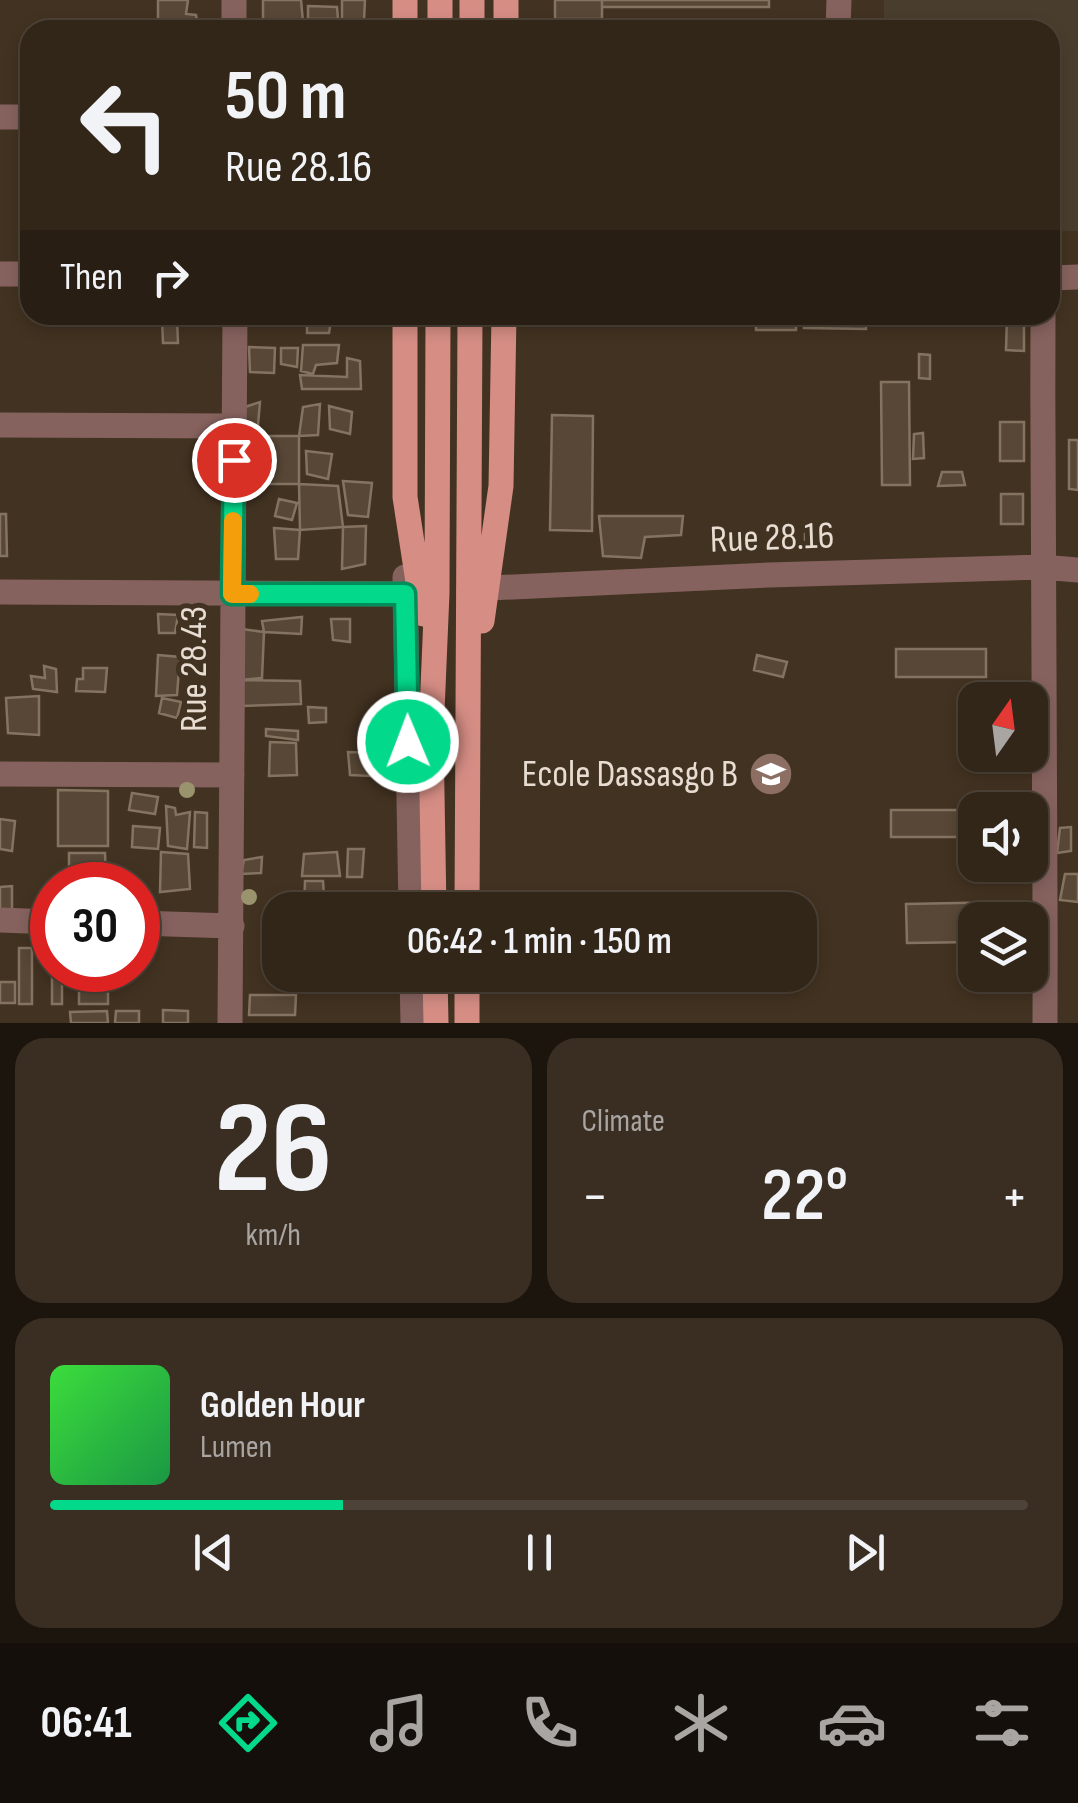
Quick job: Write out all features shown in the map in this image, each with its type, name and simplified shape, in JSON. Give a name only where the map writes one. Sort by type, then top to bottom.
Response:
[{"type":"main road","points":[[405,325],[405,497],[421,593],[431,735],[434,892]]},
{"type":"main road","points":[[421,593],[437,325]]},
{"type":"main road","points":[[467,892],[468,735],[477,589],[470,325]]},
{"type":"main road","points":[[477,589],[500,486],[504,325]]},
{"type":"main road","points":[[435,992],[436,1023]]},
{"type":"main road","points":[[467,992],[467,1023]]},
{"type":"street","name":"Rue 28.43","points":[[230,1023],[234,325]]},
{"type":"street","points":[[1043,325],[1045,1023]]},
{"type":"street","points":[[0,425],[235,426]]},
{"type":"street","name":"Rue 28.16","points":[[477,589],[769,575],[1042,567],[1078,570]]},
{"type":"street","points":[[0,592],[421,593],[412,892]]},
{"type":"street","points":[[0,774],[232,775]]},
{"type":"street","points":[[0,920],[30,921]]},
{"type":"street","points":[[160,924],[232,926]]},
{"type":"street","points":[[412,992],[413,1023]]},
{"type":"shaded area","points":[[884,0],[1078,0],[1078,231],[1060,231],[1060,20],[884,20]]},
{"type":"building","points":[[158,0],[188,0],[186,14],[196,15],[197,20],[158,20]]},
{"type":"building","points":[[263,0],[301,0],[303,20],[263,20]]},
{"type":"building","points":[[342,0],[365,0],[364,20],[342,19]]},
{"type":"building","points":[[555,0],[602,0],[602,19],[555,19]]},
{"type":"building","points":[[602,0],[769,0],[769,7],[602,7]]},
{"type":"building","points":[[308,6],[337,7],[338,19],[308,19]]},
{"type":"building","points":[[162,325],[177,325],[178,343],[163,343]]},
{"type":"building","points":[[307,325],[330,325],[329,333],[307,333]]},
{"type":"building","points":[[756,325],[796,325],[796,330],[756,330]]},
{"type":"building","points":[[804,325],[866,325],[866,329],[804,328]]},
{"type":"building","points":[[1007,325],[1024,325],[1024,351],[1006,350]]},
{"type":"building","points":[[303,345],[339,345],[337,363],[316,365],[313,374],[301,371]]},
{"type":"building","points":[[249,347],[275,348],[274,373],[250,372]]},
{"type":"building","points":[[281,348],[298,348],[297,367],[281,364]]},
{"type":"building","points":[[919,354],[930,355],[930,379],[919,378]]},
{"type":"building","points":[[347,358],[360,361],[361,389],[302,389],[300,375],[347,377]]},
{"type":"building","points":[[881,382],[909,382],[910,485],[882,485]]},
{"type":"building","points":[[260,402],[257,436],[244,432],[245,407]]},
{"type":"building","points":[[320,404],[318,435],[299,436],[303,407]]},
{"type":"building","points":[[329,406],[352,412],[350,434],[330,429]]},
{"type":"building","points":[[552,415],[593,416],[592,531],[550,530]]},
{"type":"building","points":[[1000,422],[1024,422],[1024,461],[1000,461]]},
{"type":"building","points":[[923,433],[924,458],[913,459],[914,434]]},
{"type":"building","points":[[257,436],[299,436],[299,484],[259,484]]},
{"type":"building","points":[[1069,440],[1078,440],[1078,490],[1069,489]]},
{"type":"building","points":[[306,451],[332,454],[328,479],[307,474]]},
{"type":"building","points":[[942,472],[962,472],[965,485],[938,486]]},
{"type":"building","points":[[343,481],[372,483],[368,517],[348,515]]},
{"type":"building","points":[[299,484],[338,486],[343,527],[300,530]]},
{"type":"building","points":[[1001,494],[1023,494],[1023,524],[1001,524]]},
{"type":"building","points":[[279,499],[297,503],[292,520],[275,516]]},
{"type":"building","points":[[0,514],[6,514],[7,556],[0,556]]},
{"type":"building","points":[[599,516],[683,516],[681,535],[645,537],[641,558],[603,556]]},
{"type":"building","points":[[805,522],[825,523],[825,542],[805,543]]},
{"type":"building","points":[[366,526],[365,564],[342,569],[343,527]]},
{"type":"building","points":[[274,528],[300,530],[298,559],[276,559]]},
{"type":"building","points":[[158,614],[178,615],[175,633],[159,633]]},
{"type":"building","points":[[302,617],[301,634],[264,632],[262,621]]},
{"type":"building","points":[[331,619],[350,619],[350,642],[333,640]]},
{"type":"building","points":[[242,629],[264,632],[262,678],[241,680]]},
{"type":"building","points":[[896,649],[986,649],[986,677],[896,677]]},
{"type":"building","points":[[158,655],[180,657],[177,695],[156,696]]},
{"type":"building","points":[[757,655],[787,662],[783,677],[754,670]]},
{"type":"building","points":[[44,666],[56,669],[57,692],[33,689],[31,676],[45,678]]},
{"type":"building","points":[[83,668],[107,668],[105,692],[76,691],[77,679],[83,679]]},
{"type":"building","points":[[241,680],[300,681],[301,704],[242,706]]},
{"type":"building","points":[[39,696],[39,735],[8,733],[6,698]]},
{"type":"building","points":[[162,698],[181,702],[177,718],[159,713]]},
{"type":"building","points":[[308,707],[326,708],[326,722],[309,723]]},
{"type":"building","points":[[266,729],[298,731],[298,740],[266,736]]},
{"type":"building","points":[[270,742],[296,743],[297,775],[269,776]]},
{"type":"building","points":[[348,752],[372,753],[371,776],[350,775]]},
{"type":"building","points":[[58,790],[108,791],[108,846],[58,846]]},
{"type":"building","points":[[132,793],[158,797],[155,814],[129,810]]},
{"type":"building","points":[[166,806],[175,808],[176,815],[190,812],[187,849],[168,846]]},
{"type":"building","points":[[891,810],[958,810],[958,837],[891,837]]},
{"type":"building","points":[[195,812],[207,813],[207,848],[194,847]]},
{"type":"building","points":[[0,819],[15,821],[12,851],[0,849]]},
{"type":"building","points":[[133,826],[160,828],[158,849],[132,847]]},
{"type":"building","points":[[1071,827],[1071,851],[1057,853],[1060,828]]},
{"type":"building","points":[[348,849],[364,849],[362,877],[347,877]]},
{"type":"building","points":[[161,852],[188,854],[190,889],[160,892]]},
{"type":"building","points":[[337,852],[340,876],[302,876],[304,854]]},
{"type":"building","points":[[69,853],[105,853],[105,862],[69,862]]},
{"type":"building","points":[[262,857],[261,873],[241,874],[244,860]]},
{"type":"building","points":[[1065,874],[1078,874],[1078,902],[1060,900]]},
{"type":"building","points":[[305,881],[323,881],[324,892],[305,892]]},
{"type":"building","points":[[12,886],[12,911],[0,910],[0,887]]},
{"type":"building","points":[[958,903],[958,942],[907,943],[906,904]]},
{"type":"building","points":[[19,948],[30,948],[32,1004],[19,1004]]},
{"type":"building","points":[[0,982],[15,982],[15,1003],[0,1003]]},
{"type":"building","points":[[52,992],[62,992],[62,1004],[52,1004]]},
{"type":"building","points":[[79,992],[108,992],[108,1004],[79,1004]]},
{"type":"building","points":[[250,995],[296,995],[295,1015],[249,1015]]},
{"type":"building","points":[[163,1010],[188,1011],[188,1023],[163,1023]]},
{"type":"building","points":[[107,1011],[108,1023],[71,1023],[70,1012]]},
{"type":"building","points":[[116,1011],[139,1011],[139,1023],[115,1023]]},
{"type":"slow traffic","points":[[233,521],[232,594],[250,594]]},
{"type":"place","name":"Ecole Dassasgo B","points":[[771,774]]},
{"type":"route","points":[[234,460],[232,594],[405,594],[408,742]]}]
